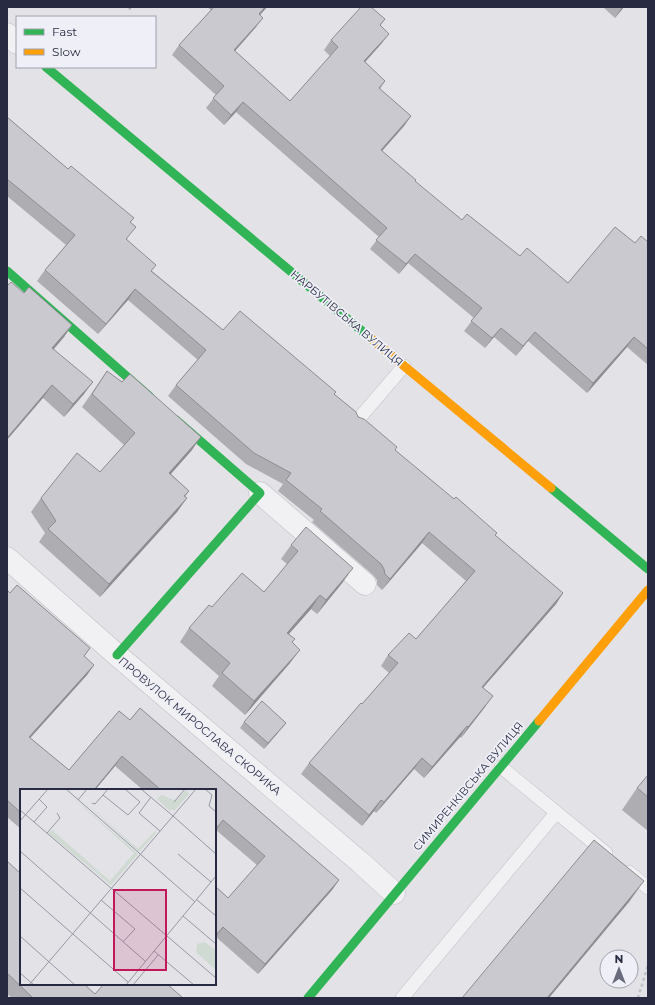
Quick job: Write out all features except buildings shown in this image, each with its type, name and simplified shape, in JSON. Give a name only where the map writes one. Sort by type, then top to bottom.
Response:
[{"type":"street","points":[[7,34],[16,41]]},
{"type":"street","name":"НАРБУТІВСЬКА ВУЛИЦЯ","points":[[47,68],[648,569]]},
{"type":"street","points":[[7,271],[160,405]]},
{"type":"street","points":[[172,416],[365,584]]},
{"type":"street","points":[[117,655],[260,493]]},
{"type":"street","name":"ПРОВУЛОК МИРОСЛАВА СКОРИКА","points":[[7,558],[117,655],[360,862],[394,893]]},
{"type":"street","name":"СИМИРЕНКІВСЬКА ВУЛИЦЯ","points":[[308,998],[648,590]]},
{"type":"lane","points":[[356,422],[404,366]]},
{"type":"lane","points":[[501,767],[648,888]]},
{"type":"lane","points":[[402,998],[556,813]]},
{"type":"path","points":[[638,998],[648,965]]},
{"type":"traffic: fast","points":[[47,68],[368,336]]},
{"type":"traffic: fast","points":[[7,271],[150,397]]},
{"type":"traffic: fast","points":[[117,655],[260,493],[176,420]]},
{"type":"traffic: fast","points":[[551,488],[648,569]]},
{"type":"traffic: fast","points":[[308,998],[539,721]]},
{"type":"traffic: slow","points":[[368,336],[551,488]]},
{"type":"traffic: slow","points":[[539,721],[648,590]]}]
